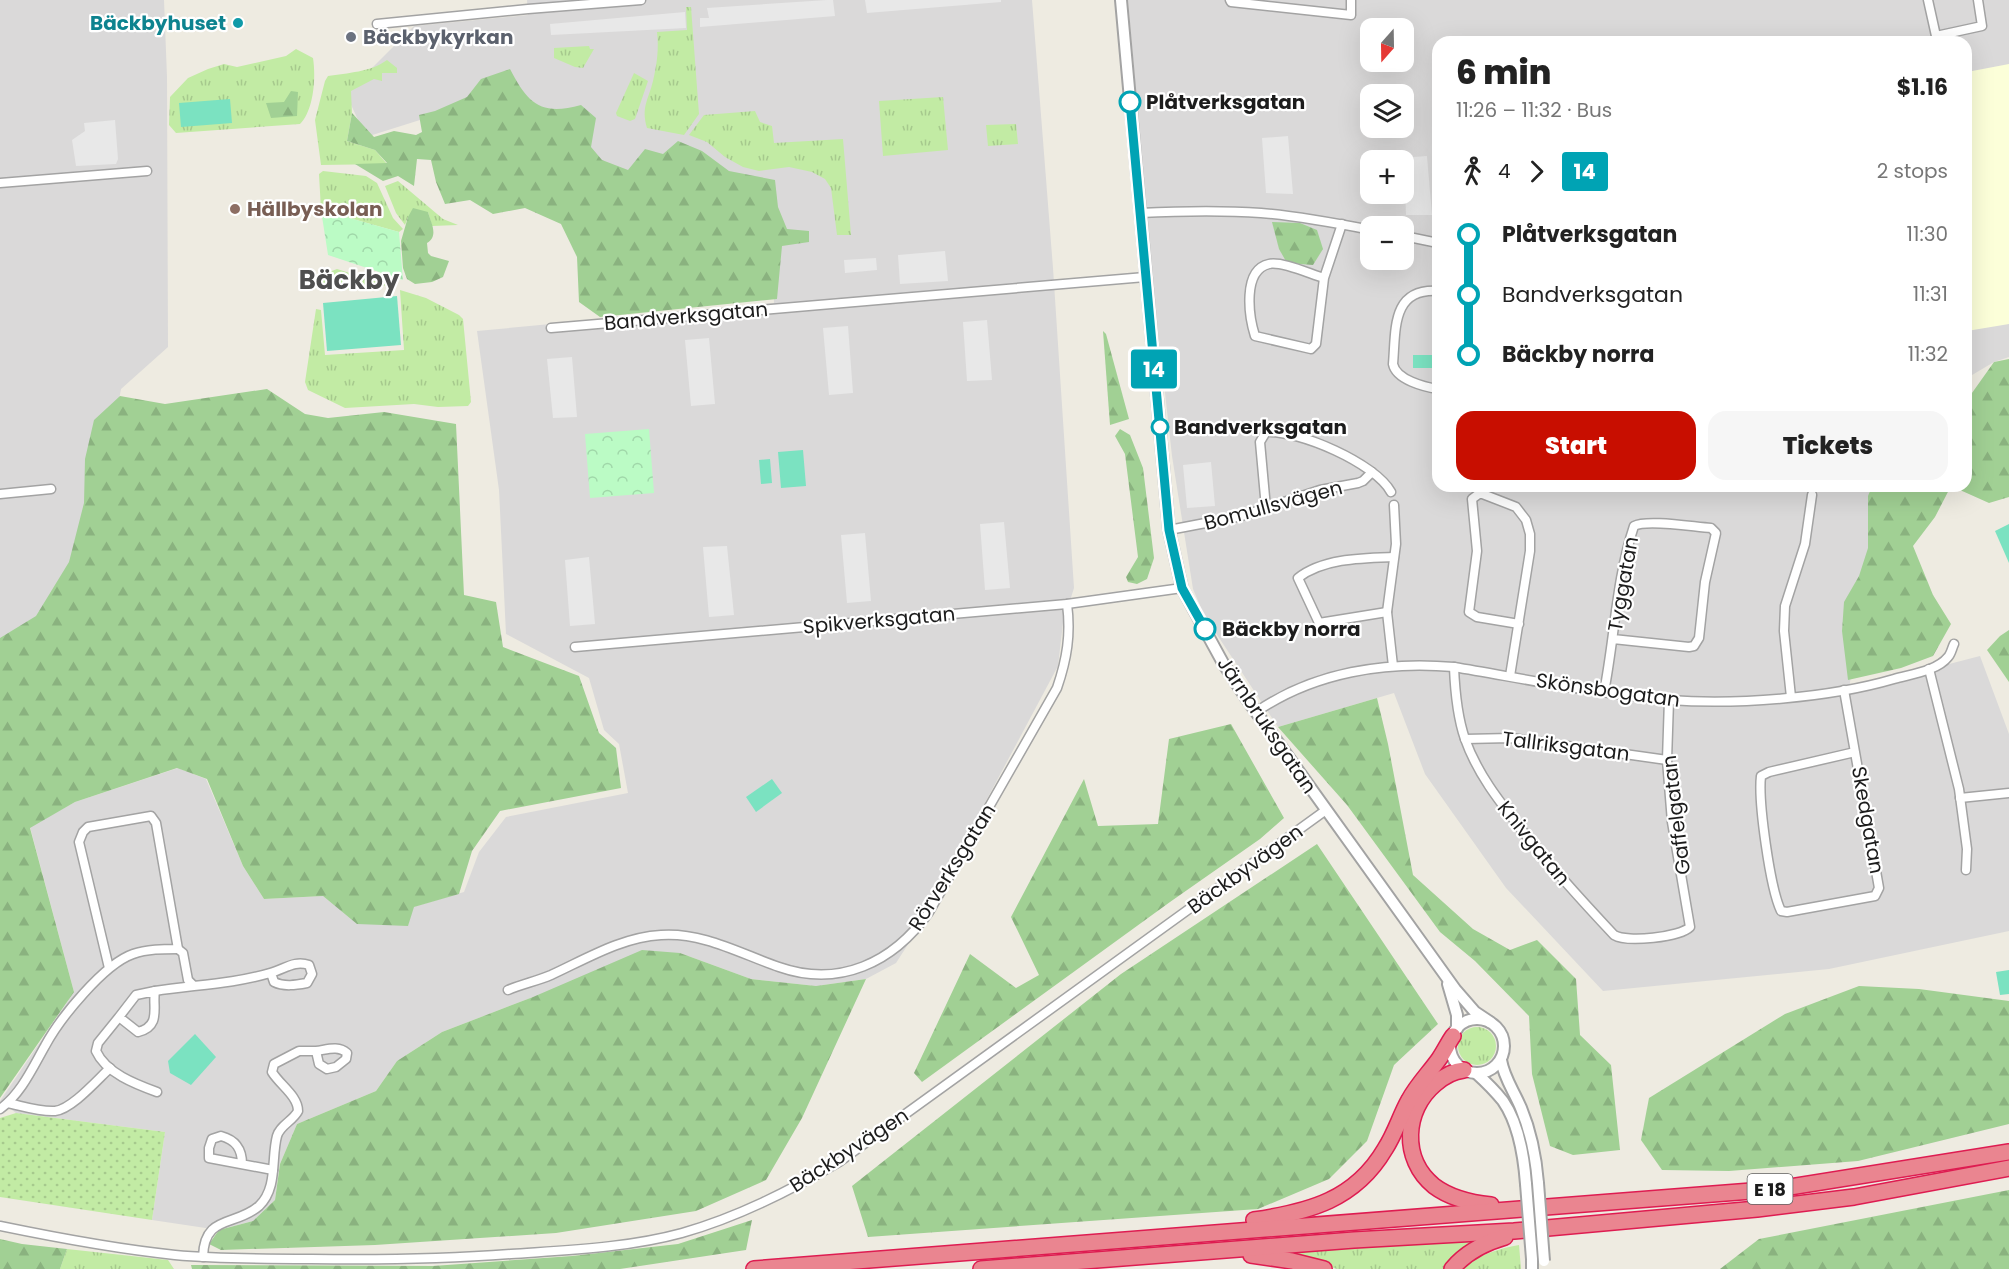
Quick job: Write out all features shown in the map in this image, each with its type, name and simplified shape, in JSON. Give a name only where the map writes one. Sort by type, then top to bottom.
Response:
[{"type":"highway","name":"E 18","points":[[1215,1232],[1226,1225],[1314,1208],[1336,1198],[1356,1184],[1381,1156],[1408,1100],[1438,1060],[1455,1032]]},
{"type":"highway","name":"E 18","points":[[1470,1072],[1455,1071],[1428,1090],[1420,1100],[1411,1122],[1410,1134],[1414,1157],[1426,1178],[1444,1192],[1467,1201],[1504,1205],[1514,1209]]},
{"type":"highway","name":"E 18","points":[[754,1269],[1777,1189],[2009,1152]]},
{"type":"highway","name":"E 18","points":[[981,1269],[1560,1227],[1757,1209],[1854,1197],[2009,1168]]},
{"type":"highway","name":"E 18","points":[[1452,1269],[1473,1250],[1495,1240],[1531,1233],[1553,1233],[1560,1227]]},
{"type":"highway","name":"E 18","points":[[1237,1250],[1255,1256],[1292,1261],[1324,1269]]},
{"type":"street","points":[[377,24],[527,4],[641,0]]},
{"type":"street","name":"Järnbruksgatan","points":[[1121,0],[1169,530],[1182,588],[1223,663],[1256,712],[1433,958],[1472,1009],[1490,1022]]},
{"type":"street","points":[[1230,0],[1230,2],[1351,15],[1351,0]]},
{"type":"street","points":[[1928,0],[1936,36],[1983,26],[1978,0]]},
{"type":"street","points":[[0,183],[147,171]]},
{"type":"street","points":[[1140,213],[1220,211],[1250,213],[1360,228]]},
{"type":"street","points":[[1324,278],[1279,264],[1262,267],[1253,275],[1250,290],[1250,316],[1255,336],[1311,349],[1316,344],[1324,278],[1342,224]]},
{"type":"street","points":[[1414,238],[1432,242]]},
{"type":"street","name":"Bandverksgatan","points":[[551,328],[1145,277]]},
{"type":"street","points":[[1432,291],[1419,292],[1402,304],[1397,315],[1394,368],[1399,375],[1432,387]]},
{"type":"street","points":[[1266,508],[1260,442],[1266,432],[1324,446],[1349,457],[1383,480],[1390,492]]},
{"type":"street","name":"Bomullsvägen","points":[[1169,530],[1242,516],[1320,490],[1363,482],[1372,472]]},
{"type":"street","points":[[0,494],[51,489]]},
{"type":"street","points":[[1510,676],[1519,624],[1530,551],[1528,527],[1526,520],[1516,507],[1480,493],[1472,499],[1477,550],[1469,612],[1477,617],[1519,624]]},
{"type":"street","points":[[1791,697],[1784,631],[1785,606],[1805,544],[1812,495]]},
{"type":"street","points":[[1393,666],[1388,612],[1396,544],[1394,505]]},
{"type":"street","name":"Tyggatan","points":[[1604,692],[1619,586],[1634,526],[1638,523],[1711,528],[1716,534],[1705,582],[1699,638],[1695,646],[1613,639]]},
{"type":"street","points":[[1388,612],[1319,623],[1298,578],[1318,567],[1365,558],[1394,557]]},
{"type":"street","name":"Spikverksgatan","points":[[575,646],[1067,604],[1182,588]]},
{"type":"street","name":"Rörverksgatan","points":[[508,990],[547,976],[622,943],[662,935],[702,939],[789,970],[822,974],[836,974],[856,969],[897,948],[929,912],[1057,688],[1068,653],[1067,604]]},
{"type":"street","name":"Skönsbogatan","points":[[1256,712],[1282,695],[1322,679],[1393,666],[1454,667],[1604,692],[1669,700],[1714,702],[1791,697],[1877,684],[1929,669],[1948,657],[1954,644]]},
{"type":"street","name":"Knivgatan","points":[[1454,667],[1456,703],[1465,739],[1474,761],[1497,799],[1564,881],[1620,939],[1654,937],[1688,929]]},
{"type":"street","points":[[1929,669],[1940,707],[1960,798],[1967,849],[1966,870]]},
{"type":"street","name":"Skedgatan","points":[[1844,690],[1878,881],[1878,893],[1875,896],[1787,912],[1781,911],[1773,883],[1762,810],[1761,776],[1769,772],[1855,752]]},
{"type":"street","name":"Gaffelgatan","points":[[1669,700],[1667,760],[1672,822],[1690,919],[1688,929]]},
{"type":"street","name":"Tallriksgatan","points":[[1465,739],[1511,738],[1667,760]]},
{"type":"street","points":[[1960,798],[2009,794]]},
{"type":"street","name":"Bäckbyvägen","points":[[0,1226],[94,1245],[203,1257],[343,1260],[493,1255],[593,1247],[649,1240],[722,1221],[765,1202],[839,1161],[1326,810]]},
{"type":"street","points":[[110,968],[79,842],[82,832],[88,827],[148,815],[153,818],[174,916],[178,949]]},
{"type":"street","points":[[0,1109],[8,1103],[68,1013],[110,968],[135,953],[152,949],[178,949],[183,953],[188,980],[193,985]]},
{"type":"street","name":"Järnbruksgatan","points":[[1433,958],[1453,997],[1458,1015],[1455,1032]]},
{"type":"street","points":[[157,1092],[130,1082],[110,1068],[96,1051],[98,1043],[136,995],[271,973],[297,963],[309,965],[312,974],[307,983],[294,986],[279,985],[274,982],[271,973]]},
{"type":"street","points":[[119,1017],[134,1030],[143,1031],[156,1014],[155,991]]},
{"type":"street","points":[[1532,1264],[1526,1184],[1521,1150],[1510,1114],[1497,1094],[1458,1065],[1451,1053],[1455,1032],[1464,1023],[1473,1020],[1490,1022],[1497,1028],[1504,1043],[1501,1060],[1504,1075],[1528,1128],[1535,1160],[1544,1265]]},
{"type":"street","points":[[203,1257],[207,1235],[214,1226],[247,1214],[264,1200],[270,1189],[279,1131],[298,1112],[298,1105],[272,1072],[274,1064],[299,1051],[316,1051]]},
{"type":"street","points":[[1470,1072],[1490,1071],[1501,1060]]},
{"type":"street","points":[[8,1103],[59,1110],[77,1098],[110,1068]]},
{"type":"street","points":[[242,1164],[273,1170]]},
{"type":"shaded area","points":[[0,0],[164,0],[167,77],[168,347],[121,389],[103,483],[68,603],[0,665]]},
{"type":"shaded area","points":[[527,0],[1032,0],[1053,268],[1074,588],[1063,623],[1058,666],[916,932],[896,963],[866,979],[816,986],[751,979],[680,953],[533,997],[442,1032],[397,1061],[376,1091],[297,1124],[280,1164],[275,1200],[253,1221],[219,1230],[152,1220],[165,1132],[16,1113],[0,1101],[74,992],[30,827],[75,802],[178,768],[206,779],[243,866],[264,899],[323,896],[357,923],[408,925],[413,907],[464,892],[479,852],[506,817],[628,793],[619,744],[604,730],[589,678],[506,634],[499,490],[477,331],[774,303],[771,193],[623,186],[493,97],[366,137],[346,94],[414,26],[528,15]]},
{"type":"shaded area","points":[[833,0],[835,16],[700,27],[700,18],[709,18],[707,8]]},
{"type":"shaded area","points":[[865,0],[1001,0],[1001,2],[867,13]]},
{"type":"shaded area","points":[[1128,0],[2009,0],[2009,357],[1994,362],[1972,375],[1972,36],[1432,36],[1432,492],[1869,492],[1870,534],[1849,690],[1980,656],[2009,734],[2009,931],[1829,969],[1603,991],[1506,888],[1425,774],[1394,693],[1278,727],[1204,615],[1193,589],[1172,456],[1151,267]]},
{"type":"shaded area","points":[[685,12],[686,28],[551,35],[550,24]]},
{"type":"shaded area","points":[[2009,64],[2009,324],[1972,330],[1972,71]]},
{"type":"shaded area","points":[[115,120],[118,159],[116,164],[76,166],[72,140],[85,131],[84,123]]},
{"type":"shaded area","points":[[1288,136],[1293,194],[1266,193],[1262,138]]},
{"type":"shaded area","points":[[1427,156],[1432,215],[1406,215],[1406,204],[1414,204],[1414,157]]},
{"type":"shaded area","points":[[945,251],[948,281],[900,284],[898,255]]},
{"type":"shaded area","points":[[876,258],[877,270],[845,273],[844,260]]},
{"type":"shaded area","points":[[987,320],[992,380],[967,381],[963,322]]},
{"type":"shaded area","points":[[848,326],[853,393],[829,395],[823,328]]},
{"type":"shaded area","points":[[709,338],[715,404],[691,406],[685,340]]},
{"type":"shaded area","points":[[572,357],[577,417],[553,418],[547,359]]},
{"type":"shaded area","points":[[1211,462],[1215,506],[1187,508],[1183,465]]},
{"type":"shaded area","points":[[1004,522],[1010,588],[985,590],[980,524]]},
{"type":"shaded area","points":[[865,533],[871,601],[847,603],[841,535]]},
{"type":"shaded area","points":[[727,546],[734,615],[709,617],[703,547]]},
{"type":"shaded area","points":[[589,557],[595,624],[570,626],[565,560]]},
{"type":"green space","points":[[686,7],[691,7],[699,114],[684,135],[647,128],[645,115],[657,63],[657,32],[687,30]]},
{"type":"green space","points":[[589,46],[590,49],[594,49],[583,68],[554,58],[554,48]]},
{"type":"green space","points":[[296,49],[313,58],[314,66],[311,102],[300,124],[176,133],[169,125],[170,97],[188,78],[224,64],[237,67],[286,56]]},
{"type":"green space","points":[[387,60],[397,68],[397,73],[382,73],[382,81],[374,79],[351,91],[352,113],[347,141],[375,150],[387,164],[321,165],[315,120],[328,76],[366,70]]},
{"type":"green space","points":[[510,69],[523,91],[537,104],[556,109],[581,105],[596,118],[591,147],[602,160],[628,170],[645,149],[663,154],[678,141],[702,151],[729,171],[775,180],[778,207],[787,229],[809,231],[809,242],[782,246],[777,299],[600,317],[579,302],[577,257],[561,224],[525,208],[493,214],[470,200],[445,204],[436,182],[431,160],[417,159],[414,186],[398,176],[383,181],[355,164],[387,163],[375,150],[347,141],[352,113],[374,137],[394,131],[416,135],[422,132],[419,115],[435,111],[467,97],[481,79]]},
{"type":"green space","points":[[634,73],[648,81],[635,119],[630,121],[617,116],[616,113]]},
{"type":"green space","points":[[291,91],[298,92],[297,116],[271,118],[266,103],[284,102]]},
{"type":"green space","points":[[943,97],[948,150],[883,156],[879,101]]},
{"type":"green space","points":[[230,99],[232,123],[181,127],[179,103]]},
{"type":"green space","points":[[755,111],[760,122],[772,126],[774,143],[843,139],[851,235],[837,235],[831,188],[825,179],[812,172],[789,167],[759,171],[743,167],[725,157],[707,142],[689,135],[704,115]]},
{"type":"green space","points":[[1016,124],[1018,144],[988,146],[986,125]]},
{"type":"green space","points":[[323,171],[366,176],[377,183],[393,218],[403,229],[399,232],[321,210],[319,174]]},
{"type":"green space","points":[[398,181],[443,219],[458,225],[432,226],[428,212],[408,217],[405,225],[396,213],[385,186]]},
{"type":"green space","points":[[413,208],[428,212],[433,237],[427,243],[428,253],[449,261],[443,277],[432,282],[415,284],[407,279],[403,268],[401,241]]},
{"type":"green space","points":[[321,210],[399,232],[403,280],[328,255]]},
{"type":"green space","points":[[1272,222],[1300,223],[1317,230],[1323,249],[1313,265],[1287,263],[1279,249]]},
{"type":"green space","points":[[337,269],[387,285],[342,289],[333,288],[321,281],[324,274]]},
{"type":"green space","points":[[400,290],[426,298],[463,319],[471,402],[468,406],[438,407],[414,404],[345,408],[308,390],[305,382],[316,309],[321,310],[325,355],[404,350]]},
{"type":"green space","points":[[397,296],[401,345],[327,351],[323,303]]},
{"type":"green space","points":[[1103,331],[1106,334],[1129,419],[1110,425]]},
{"type":"green space","points":[[1413,355],[1432,355],[1432,368],[1413,368]]},
{"type":"green space","points":[[2009,359],[2009,497],[1989,503],[1964,492],[1972,492],[1972,393],[1994,362]]},
{"type":"green space","points":[[267,389],[305,414],[328,418],[384,412],[456,424],[464,595],[496,602],[503,647],[579,676],[599,733],[616,748],[621,788],[500,811],[472,851],[459,894],[414,907],[408,926],[357,924],[323,896],[264,899],[243,866],[207,779],[177,768],[75,802],[30,828],[74,992],[0,1098],[0,638],[36,616],[69,562],[84,503],[85,459],[94,420],[120,396],[165,404]]},
{"type":"green space","points":[[649,429],[654,493],[590,498],[585,434]]},
{"type":"green space","points":[[1120,429],[1130,435],[1143,468],[1154,558],[1147,579],[1137,584],[1128,582],[1126,577],[1138,557],[1125,454],[1115,436]]},
{"type":"green space","points":[[803,450],[806,486],[781,488],[778,452]]},
{"type":"green space","points":[[770,459],[772,483],[761,484],[759,460]]},
{"type":"green space","points":[[1870,492],[1948,492],[1935,517],[1913,546],[1933,595],[1951,624],[1933,656],[1901,668],[1848,680],[1842,631],[1844,602],[1859,576],[1868,548]]},
{"type":"green space","points":[[2009,524],[2009,563],[1995,531]]},
{"type":"green space","points":[[2009,630],[2009,682],[1987,650]]},
{"type":"green space","points":[[1377,698],[1413,875],[1473,929],[1510,950],[1537,940],[1576,979],[1580,1035],[1611,1065],[1620,1150],[1573,1155],[1550,1146],[1532,1074],[1529,1016],[1475,961],[1440,932],[1347,805],[1278,727]]},
{"type":"green space","points":[[1231,724],[1284,818],[1260,839],[922,1082],[914,1073],[970,954],[1016,988],[1039,975],[1011,917],[1084,779],[1098,826],[1158,824],[1169,739]]},
{"type":"green space","points":[[772,779],[782,793],[756,812],[746,797]]},
{"type":"green space","points":[[1317,844],[1438,1024],[1394,1065],[1367,1141],[1329,1179],[1258,1209],[868,1237],[852,1186],[1121,974]]},
{"type":"green space","points":[[642,950],[680,953],[751,979],[816,986],[866,979],[802,1118],[766,1180],[696,1211],[556,1233],[375,1245],[221,1250],[209,1244],[219,1230],[253,1221],[275,1200],[280,1164],[297,1124],[376,1091],[397,1061],[442,1032],[533,997]]},
{"type":"green space","points":[[2009,970],[2009,994],[2000,995],[1996,972]]},
{"type":"green space","points":[[1859,986],[1919,989],[2009,1001],[2009,1124],[1858,1161],[1729,1171],[1662,1170],[1641,1140],[1649,1098],[1785,1014]]},
{"type":"green space","points":[[1477,1027],[1491,1032],[1496,1046],[1491,1060],[1477,1065],[1463,1060],[1458,1046],[1463,1032]]},
{"type":"green space","points":[[195,1034],[216,1057],[191,1085],[170,1073],[168,1061]]},
{"type":"green space","points":[[16,1113],[165,1132],[152,1220],[0,1197],[0,1118]]},
{"type":"green space","points":[[2009,1190],[2009,1269],[1720,1269],[1759,1239]]},
{"type":"green space","points":[[752,1220],[746,1250],[620,1269],[192,1269],[191,1265],[433,1266],[572,1256],[678,1244]]},
{"type":"green space","points":[[0,1239],[67,1249],[60,1269],[0,1269]]},
{"type":"green space","points":[[1482,1239],[1457,1255],[1445,1269],[1337,1269],[1286,1253]]},
{"type":"green space","points":[[1519,1245],[1521,1269],[1462,1269],[1475,1259],[1489,1253]]},
{"type":"green space","points":[[67,1249],[168,1260],[174,1269],[60,1269]]},
{"type":"bus line","name":"14","points":[[1130,102],[1169,530],[1182,588],[1205,629]]},
{"type":"place","name":"Bäckbyhuset","points":[[238,23]]},
{"type":"place","name":"Bäckbykyrkan","points":[[351,37]]},
{"type":"place","name":"Plåtverksgatan","points":[[1130,102]]},
{"type":"place","name":"Hällbyskolan","points":[[235,209]]},
{"type":"place","name":"Bandverksgatan","points":[[1160,427]]},
{"type":"place","name":"Bäckby norra","points":[[1205,629]]},
{"type":"district","name":"Bäckby","points":[[349,280]]}]
